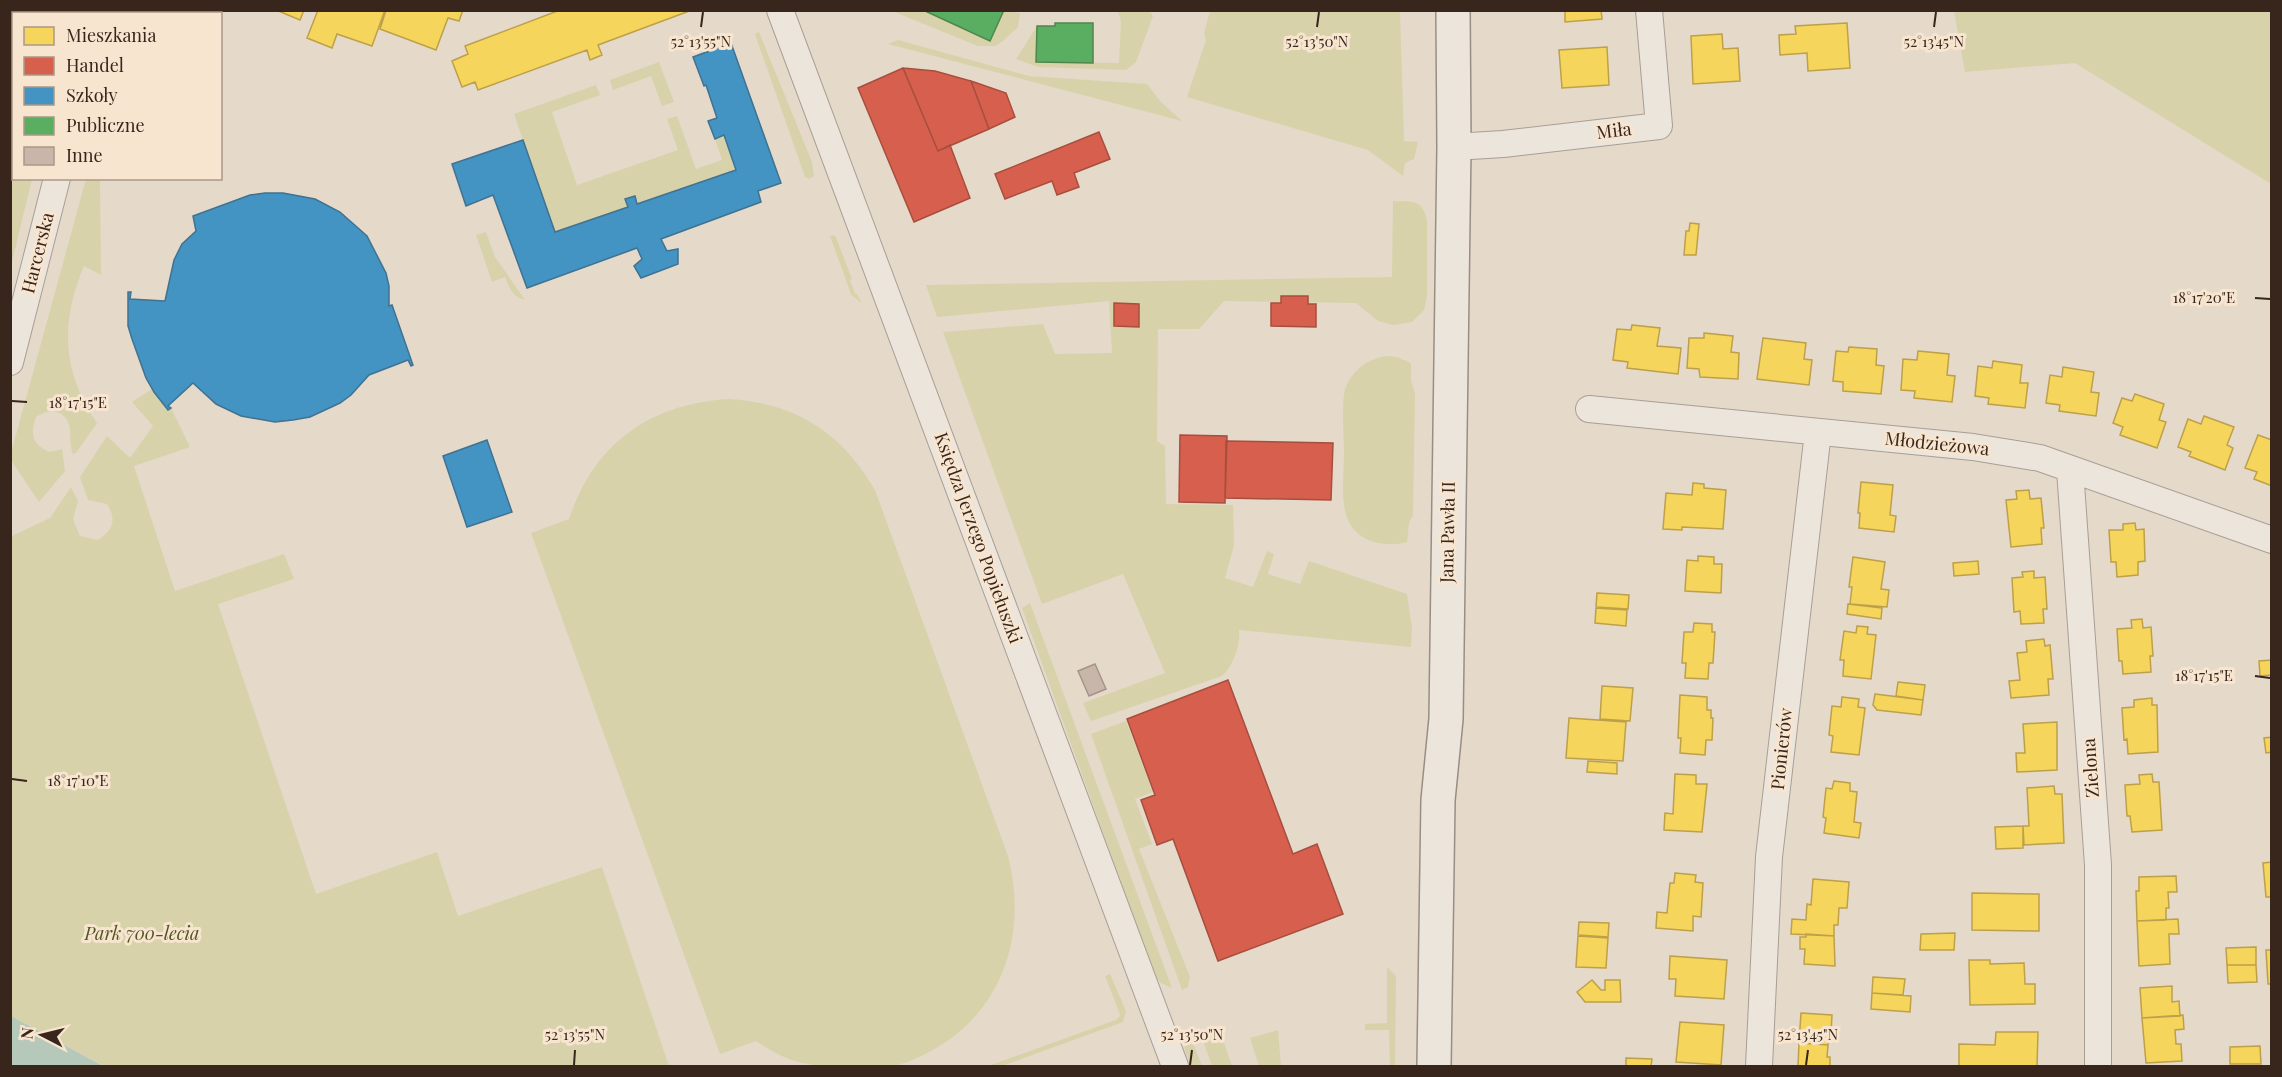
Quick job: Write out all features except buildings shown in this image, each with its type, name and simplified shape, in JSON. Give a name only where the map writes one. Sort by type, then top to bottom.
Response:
[{"type":"main road","name":"Jana Pawła II","points":[[1433,1062],[1438,800],[1446,719],[1454,147],[1453,10]]},
{"type":"street","name":"Księdza Jerzego Popiełuszki","points":[[780,10],[1175,1066]]},
{"type":"street","name":"Miła","points":[[1454,147],[1503,144],[1659,126],[1649,10]]},
{"type":"street","name":"Harcerska","points":[[10,362],[56,180]]},
{"type":"street","name":"Młodzieżowa","points":[[1589,409],[1973,447],[2040,458],[2271,540]]},
{"type":"street","name":"Pionierów","points":[[1759,1066],[1769,857],[1818,432]]},
{"type":"street","name":"Zielona","points":[[2070,470],[2098,865],[2098,1066]]},
{"type":"green space","points":[[11,10],[75,11],[12,12],[12,180],[32,180],[11,266]]},
{"type":"green space","points":[[892,11],[923,11],[990,41],[1004,11],[1020,13],[1018,27],[1004,40],[996,46],[978,46]]},
{"type":"green space","points":[[1118,11],[1150,11],[1153,16],[1136,62],[1126,70],[1038,67],[1016,59],[1037,26],[1037,62],[1119,63],[1121,22]]},
{"type":"green space","points":[[1210,11],[1400,11],[1404,141],[1418,142],[1414,159],[1405,163],[1403,176],[1368,150],[1187,97],[1206,40],[1204,34]]},
{"type":"green space","points":[[1954,11],[2271,11],[2271,184],[2075,63],[1965,72]]},
{"type":"green space","points":[[759,32],[812,162],[814,176],[809,179],[805,177],[755,34]]},
{"type":"green space","points":[[898,40],[1029,76],[1147,84],[1161,102],[1182,121],[888,44]]},
{"type":"green space","points":[[659,62],[674,102],[662,106],[651,76],[613,90],[610,80]]},
{"type":"green space","points":[[596,85],[600,95],[552,112],[577,185],[678,150],[667,119],[677,116],[696,169],[722,160],[715,139],[724,135],[736,170],[637,204],[634,196],[625,199],[628,207],[555,232],[514,114]]},
{"type":"green space","points":[[86,180],[100,180],[101,275],[84,266],[76,287],[68,327],[71,366],[85,404],[97,423],[73,454],[68,421],[64,416],[53,411],[36,417],[33,434],[36,442],[49,452],[62,449],[65,471],[39,502],[11,460],[11,453]]},
{"type":"green space","points":[[1393,201],[1419,205],[1427,220],[1427,297],[1424,310],[1412,322],[1393,325],[1378,321],[1356,303],[1224,301],[1199,329],[1158,329],[1157,441],[1165,446],[1166,504],[1233,505],[1234,545],[1225,578],[1253,587],[1267,551],[1274,554],[1268,574],[1300,584],[1309,561],[1407,594],[1412,628],[1411,647],[1239,630],[1239,642],[1235,655],[1230,667],[1222,676],[1091,721],[1083,703],[1165,673],[1123,574],[1042,604],[943,332],[1043,324],[1055,354],[1112,353],[1109,301],[937,317],[926,285],[1392,277]]},
{"type":"green space","points":[[486,232],[495,257],[525,300],[514,294],[505,277],[492,282],[476,235]]},
{"type":"green space","points":[[835,235],[852,279],[850,280],[855,294],[862,304],[851,294],[830,236]]},
{"type":"green space","points":[[1387,356],[1397,357],[1411,363],[1411,381],[1415,393],[1413,515],[1409,523],[1407,542],[1397,544],[1368,540],[1353,529],[1345,510],[1343,490],[1345,389],[1361,366]]},
{"type":"green space","name":"Park 700-lecia","points":[[152,389],[168,410],[171,408],[190,447],[134,466],[175,591],[284,554],[294,579],[218,604],[316,894],[437,852],[458,916],[602,867],[669,1066],[104,1066],[11,1016],[10,537],[50,518],[71,487],[78,501],[73,519],[80,536],[98,540],[107,532],[113,520],[110,510],[107,504],[88,500],[80,477],[107,436],[130,458],[153,426],[132,402]]},
{"type":"green space","points":[[730,399],[776,407],[815,425],[847,452],[875,490],[1008,856],[1015,911],[1006,964],[995,988],[980,1010],[961,1030],[933,1050],[898,1065],[876,1067],[811,1064],[780,1055],[756,1041],[720,1054],[531,533],[569,519],[580,492],[594,469],[610,449],[629,432],[675,409],[701,402]]},
{"type":"green space","points":[[1030,603],[1172,988],[1155,977],[1022,608]]},
{"type":"green space","points":[[1126,721],[1153,792],[1135,799],[1152,844],[1139,849],[1190,977],[1188,987],[1182,990],[1091,734]]},
{"type":"green space","points":[[1387,967],[1396,976],[1395,1066],[1390,1066],[1389,1030],[1365,1030],[1365,1024],[1387,1023]]},
{"type":"green space","points":[[1110,974],[1126,1011],[1123,1022],[1002,1066],[988,1066],[1116,1020],[1120,1016],[1119,1012],[1105,976]]},
{"type":"green space","points":[[1278,1030],[1281,1066],[1259,1066],[1250,1038]]},
{"type":"green space","points":[[1210,1031],[1223,1040],[1232,1066],[1212,1066],[1200,1032]]},
{"type":"green space","points":[[1190,1035],[1202,1066],[1191,1066],[1186,1054],[1184,1046]]},
{"type":"shaded area","points":[[11,1016],[103,1066],[11,1066]]}]
